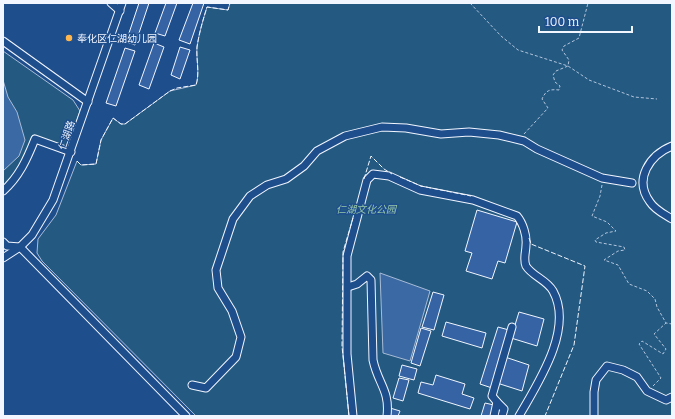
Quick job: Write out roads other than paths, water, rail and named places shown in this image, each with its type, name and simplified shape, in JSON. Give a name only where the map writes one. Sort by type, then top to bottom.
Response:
[{"type":"street","points":[[111,3],[120,11]]},
{"type":"street","name":"仁湖路","points":[[3,258],[20,247],[37,228],[50,207],[122,3]]},
{"type":"street","points":[[3,41],[88,102]]},
{"type":"street","points":[[192,385],[206,388],[236,357],[241,337],[232,311],[218,288],[216,270],[233,219],[250,196],[267,185],[286,179],[304,166],[317,151],[345,136],[382,127],[406,128],[441,134],[469,132],[499,135],[521,140],[602,178],[632,183]]},
{"type":"street","points":[[3,192],[26,163],[35,139],[70,152]]},
{"type":"street","points":[[672,146],[655,155],[646,167],[644,178],[645,192],[650,203],[659,212],[672,219]]},
{"type":"street","points":[[353,416],[347,354],[348,247],[367,180],[373,174],[389,176],[420,190],[473,200],[517,216],[520,220],[526,239],[524,259],[526,266],[552,290],[558,312],[559,327],[558,335],[540,377],[519,416]]},
{"type":"street","points":[[3,242],[7,246],[20,247],[186,416]]},
{"type":"street","points":[[348,287],[357,284],[367,276],[370,277],[373,360],[375,371],[388,402],[387,416]]},
{"type":"street","points":[[502,416],[504,408],[492,396],[512,327]]},
{"type":"street","points":[[594,416],[594,392],[596,380],[607,366],[623,370],[636,377],[647,391],[666,400],[672,397]]},
{"type":"street","points":[[494,416],[498,402]]},
{"type":"place","name":"奉化区仁湖幼儿园","points":[[69,38]]},
{"type":"park label","name":"仁湖文化公园","points":[[366,209]]}]
